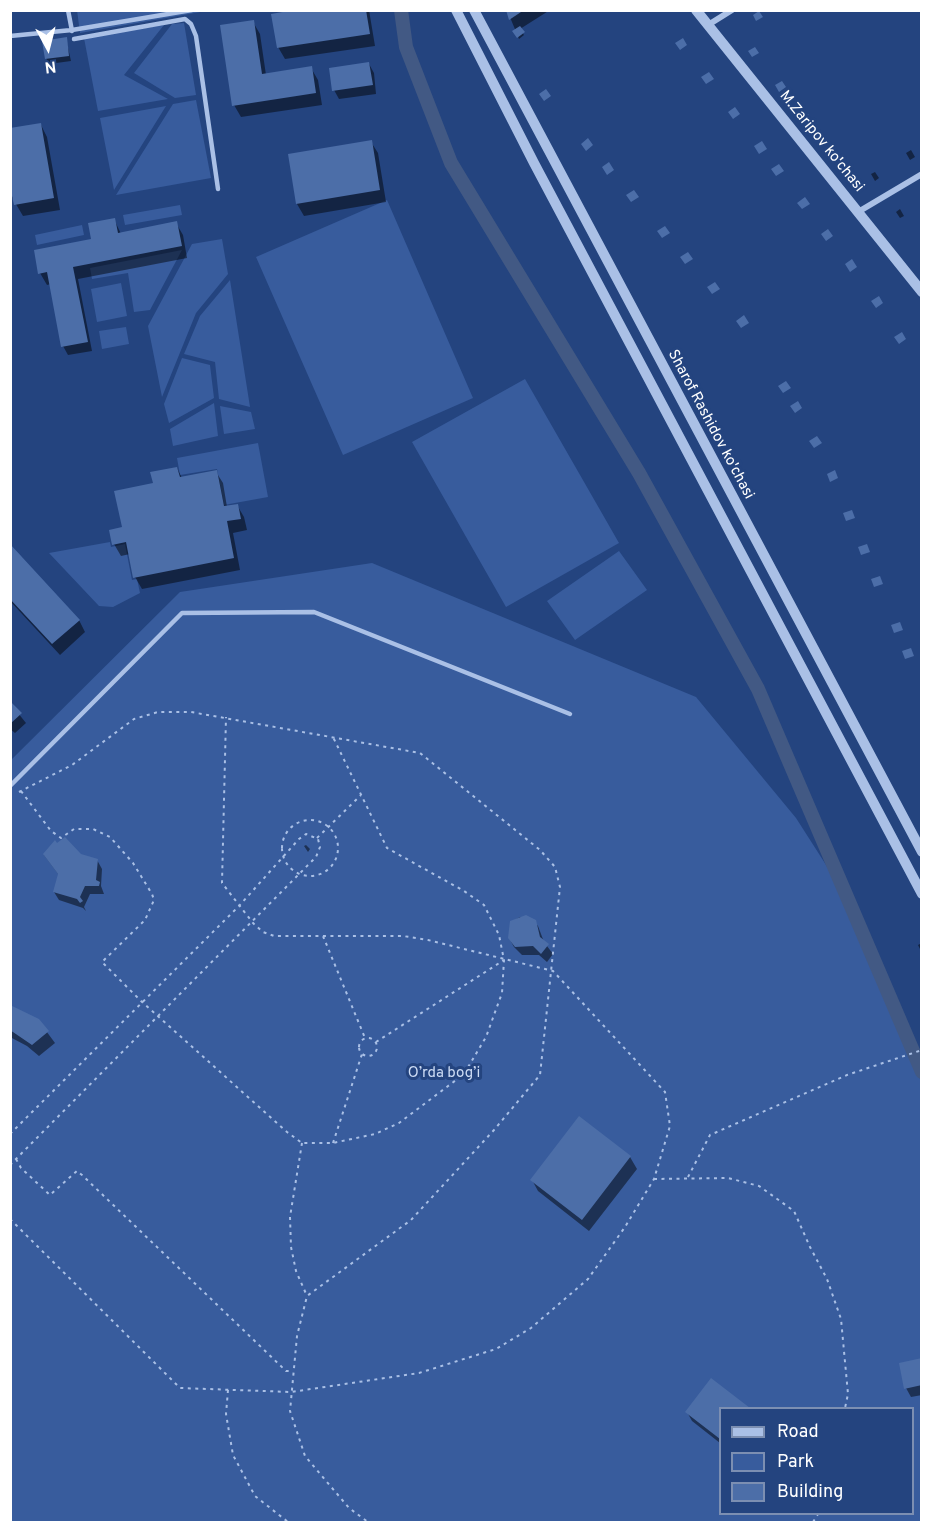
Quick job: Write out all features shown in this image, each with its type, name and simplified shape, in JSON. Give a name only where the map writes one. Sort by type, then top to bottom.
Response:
[{"type":"street","points":[[456,10],[534,163],[921,894]]},
{"type":"street","name":"Sharof Rashidov ko'chasi","points":[[474,10],[921,852]]},
{"type":"street","name":"M.Zaripov ko'chasi","points":[[696,10],[921,292]]},
{"type":"street","points":[[708,25],[732,10]]},
{"type":"street","points":[[858,212],[921,174]]},
{"type":"lane","points":[[68,10],[73,34]]},
{"type":"lane","points":[[73,34],[192,10]]},
{"type":"lane","points":[[10,36],[73,34],[185,19],[191,24],[196,36],[218,189]]},
{"type":"lane","points":[[10,786],[182,613],[314,612],[570,714]]},
{"type":"path","points":[[10,795],[72,765],[134,719],[158,712],[192,712],[332,735],[420,753],[540,850],[555,867],[560,887],[553,971],[540,1075],[494,1130],[411,1220],[307,1296]]},
{"type":"path","points":[[10,1219],[180,1388],[291,1392],[419,1373],[496,1349],[531,1328],[588,1279],[625,1227],[654,1179],[670,1126],[665,1092],[553,971],[428,940],[403,936],[274,936],[263,932],[253,922],[222,883],[226,717]]},
{"type":"path","points":[[21,791],[51,831],[61,838],[74,829],[93,829],[110,837],[133,863],[152,894],[154,900],[146,920],[102,962],[141,1001],[287,1132],[302,1143],[333,1143],[375,1134],[399,1123],[464,1074],[486,1037],[502,993],[504,960],[499,935],[484,905],[464,891],[403,859],[387,848],[332,735]]},
{"type":"path","points":[[317,838],[330,828],[361,795]]},
{"type":"path","points":[[309,819],[318,820],[330,828],[337,839],[338,848],[331,866],[314,876],[299,874],[283,859],[282,840],[292,825],[309,819]]},
{"type":"path","points":[[10,1134],[141,1001],[239,906],[302,836],[311,835],[317,838]]},
{"type":"path","points":[[10,1165],[319,853],[317,838]]},
{"type":"path","points":[[323,936],[365,1038],[376,1042]]},
{"type":"path","points":[[362,1054],[374,1054],[376,1042],[504,960]]},
{"type":"path","points":[[333,1143],[362,1054],[358,1047],[365,1038]]},
{"type":"path","points":[[688,1178],[710,1135],[847,1075],[921,1050]]},
{"type":"path","points":[[302,1143],[290,1217],[291,1246],[296,1271],[307,1296],[297,1336],[290,1411],[304,1456],[349,1508],[368,1522]]},
{"type":"path","points":[[16,1159],[21,1168],[50,1195],[77,1172],[82,1175],[286,1371],[292,1371]]},
{"type":"path","points":[[654,1179],[728,1178],[759,1186],[794,1211],[827,1279],[841,1319],[848,1394],[846,1407]]},
{"type":"path","points":[[228,1389],[226,1414],[233,1455],[255,1496],[288,1522]]},
{"type":"green space","points":[[77,10],[206,11],[80,33]]},
{"type":"green space","points":[[184,23],[196,95],[175,98],[134,73],[172,24]]},
{"type":"green space","points":[[164,25],[124,75],[168,99],[98,111],[84,38]]},
{"type":"green space","points":[[196,100],[211,178],[116,195],[173,104]]},
{"type":"green space","points":[[166,106],[114,190],[100,118]]},
{"type":"green space","points":[[387,200],[473,398],[343,455],[256,257]]},
{"type":"green space","points":[[180,205],[182,215],[125,225],[123,215]]},
{"type":"green space","points":[[82,225],[84,235],[37,245],[35,235]]},
{"type":"green space","points":[[222,239],[228,274],[196,313],[162,397],[148,326],[192,244]]},
{"type":"green space","points":[[182,250],[150,310],[134,312],[128,273],[92,279],[90,268]]},
{"type":"green space","points":[[230,280],[250,407],[219,399],[215,362],[184,354],[200,316]]},
{"type":"green space","points":[[121,283],[127,316],[97,322],[91,289]]},
{"type":"green space","points":[[126,327],[129,344],[102,349],[99,331]]},
{"type":"green space","points":[[182,358],[210,365],[214,398],[169,423],[164,404]]},
{"type":"green space","points":[[525,379],[619,543],[506,607],[412,442]]},
{"type":"green space","points":[[214,403],[218,436],[173,446],[170,429]]},
{"type":"green space","points":[[220,406],[251,412],[255,429],[224,434]]},
{"type":"green space","points":[[258,443],[268,497],[224,505],[217,469],[180,475],[177,458]]},
{"type":"green space","points":[[110,542],[111,547],[125,544],[132,580],[137,579],[140,593],[113,607],[99,606],[49,553]]},
{"type":"green space","points":[[619,551],[647,590],[575,640],[547,601]]},
{"type":"green space","name":"O’rda bog’i","points":[[372,563],[696,697],[796,818],[828,868],[921,1081],[921,1522],[11,1522],[11,760],[180,592]]},
{"type":"building","points":[[294,10],[366,10],[370,34],[277,48],[271,14]]},
{"type":"building","points":[[506,10],[524,10],[509,20]]},
{"type":"building","points":[[759,11],[763,17],[756,21],[753,15]]},
{"type":"building","points":[[254,20],[262,74],[312,66],[316,93],[232,106],[220,25]]},
{"type":"building","points":[[520,26],[525,32],[517,38],[512,31]]},
{"type":"building","points":[[67,37],[69,56],[45,59],[42,41]]},
{"type":"building","points":[[683,38],[687,45],[680,50],[675,43]]},
{"type":"building","points":[[755,47],[759,53],[752,57],[748,51]]},
{"type":"building","points":[[369,62],[373,85],[332,91],[329,68]]},
{"type":"building","points":[[709,72],[714,79],[706,84],[701,77]]},
{"type":"building","points":[[782,81],[786,87],[779,92],[775,85]]},
{"type":"building","points":[[546,89],[551,96],[544,101],[539,94]]},
{"type":"building","points":[[735,107],[740,114],[733,119],[728,112]]},
{"type":"building","points":[[808,114],[812,120],[805,124],[801,118]]},
{"type":"building","points":[[41,123],[54,198],[14,205],[10,187],[10,128]]},
{"type":"building","points":[[588,138],[593,145],[586,151],[581,144]]},
{"type":"building","points":[[372,140],[380,190],[296,204],[288,154]]},
{"type":"building","points":[[762,141],[767,149],[759,154],[754,146]]},
{"type":"building","points":[[837,151],[841,158],[834,162],[830,155]]},
{"type":"building","points":[[609,162],[614,170],[607,175],[602,167]]},
{"type":"building","points":[[779,164],[784,171],[776,176],[771,169]]},
{"type":"building","points":[[634,190],[639,197],[631,202],[626,195]]},
{"type":"building","points":[[805,197],[810,204],[802,209],[797,203]]},
{"type":"building","points":[[115,218],[118,233],[177,221],[182,246],[73,267],[88,342],[61,347],[47,272],[38,274],[34,250],[91,239],[88,223]]},
{"type":"building","points":[[665,226],[670,233],[662,238],[657,231]]},
{"type":"building","points":[[828,229],[833,236],[826,241],[821,234]]},
{"type":"building","points":[[688,252],[693,259],[685,264],[680,257]]},
{"type":"building","points":[[852,259],[857,267],[850,272],[845,264]]},
{"type":"building","points":[[715,282],[720,289],[712,294],[707,287]]},
{"type":"building","points":[[879,296],[883,303],[876,308],[871,301]]},
{"type":"building","points":[[744,315],[749,323],[741,328],[736,321]]},
{"type":"building","points":[[902,332],[906,339],[899,344],[894,337]]},
{"type":"building","points":[[786,381],[791,388],[783,393],[778,386]]},
{"type":"building","points":[[798,401],[802,408],[795,413],[790,406]]},
{"type":"building","points":[[817,436],[822,443],[814,448],[809,441]]},
{"type":"building","points":[[177,467],[180,477],[217,470],[224,506],[238,504],[241,519],[227,521],[234,558],[133,578],[126,542],[112,545],[109,530],[122,527],[114,491],[153,483],[150,472]]},
{"type":"building","points":[[835,470],[838,478],[830,482],[827,474]]},
{"type":"building","points":[[852,510],[855,518],[846,521],[843,513]]},
{"type":"building","points":[[10,544],[80,620],[52,644],[10,599]]},
{"type":"building","points":[[867,544],[870,552],[861,555],[858,547]]},
{"type":"building","points":[[880,576],[883,584],[874,587],[871,579]]},
{"type":"building","points":[[900,622],[903,630],[894,633],[891,625]]},
{"type":"building","points":[[911,648],[914,656],[905,659],[902,651]]},
{"type":"building","points":[[10,701],[22,713],[10,724]]},
{"type":"building","points":[[65,837],[81,854],[98,859],[96,880],[100,882],[99,886],[85,886],[80,897],[83,901],[80,903],[77,899],[53,892],[58,874],[43,854],[55,840],[57,843]]},
{"type":"building","points":[[526,915],[536,920],[540,937],[549,944],[541,954],[533,946],[515,947],[508,938],[510,921]]},
{"type":"building","points":[[10,1005],[39,1019],[49,1031],[32,1045],[10,1030]]},
{"type":"building","points":[[579,1116],[631,1156],[582,1220],[530,1180]]},
{"type":"building","points":[[922,1358],[922,1385],[904,1389],[899,1363]]},
{"type":"building","points":[[711,1378],[749,1407],[719,1407],[719,1438],[685,1412]]},
{"type":"waterway","points":[[401,10],[406,47],[451,163],[639,473],[758,689],[922,1072]]}]
